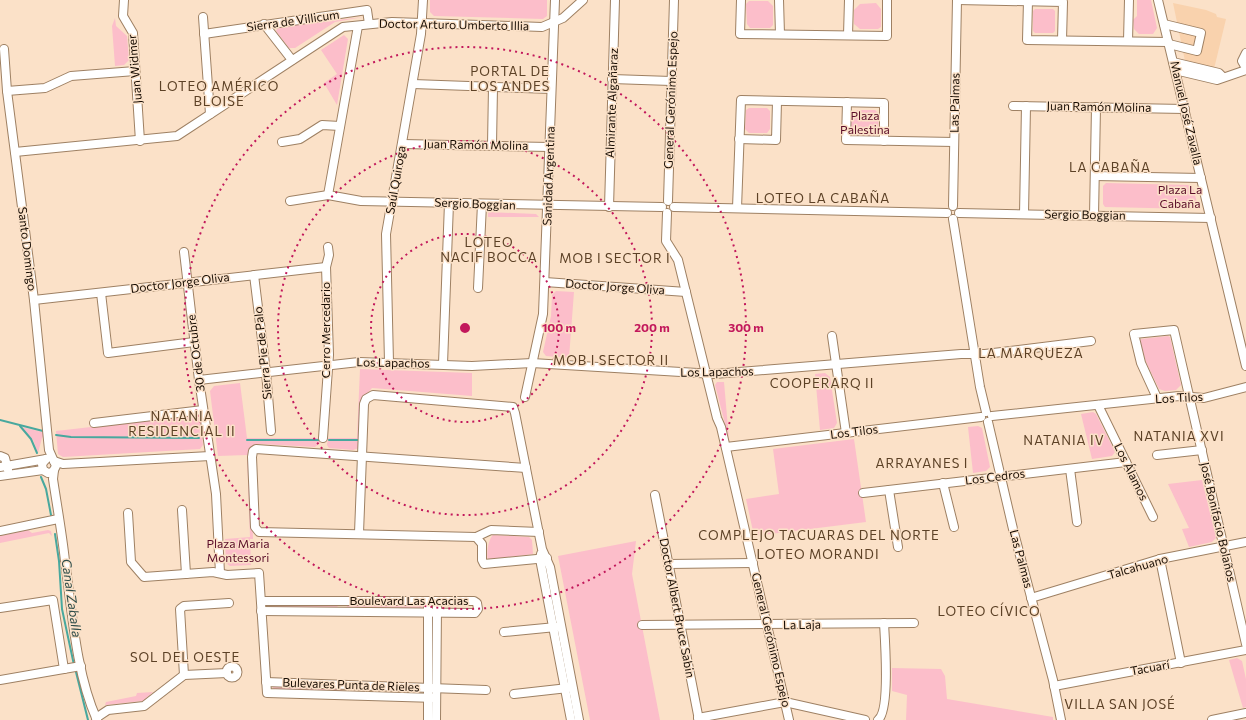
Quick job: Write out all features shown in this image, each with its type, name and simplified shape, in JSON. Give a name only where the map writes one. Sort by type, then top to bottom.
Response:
[{"type":"street","name":"Juan Widmer","points":[[124,0],[122,13],[133,32],[140,141]]},
{"type":"street","name":"Saúl Quiroga","points":[[389,362],[386,234],[413,84],[422,23],[423,0]]},
{"type":"street","name":"Sanidad Argentina","points":[[524,397],[543,314],[555,0]]},
{"type":"street","name":"Doctor Arturo Umberto Illia","points":[[15,152],[140,141],[177,136],[338,29],[392,22],[542,27],[554,22],[583,0]]},
{"type":"street","name":"Almirante Algañaraz","points":[[608,206],[615,0]]},
{"type":"street","name":"General Gerónimo Espejo","points":[[668,201],[674,0]]},
{"type":"street","points":[[741,0],[740,34],[887,36],[887,0]]},
{"type":"street","points":[[779,0],[780,34]]},
{"type":"street","points":[[848,35],[849,0]]},
{"type":"street","points":[[957,0],[1063,2],[1062,40]]},
{"type":"street","name":"Las Palmas","points":[[953,206],[957,0]]},
{"type":"street","points":[[1128,41],[1129,0]]},
{"type":"street","name":"Manuel José Zavalla","points":[[1158,0],[1246,366]]},
{"type":"street","points":[[1028,1],[1027,40],[1169,43],[1197,51],[1201,33],[1164,24]]},
{"type":"street","name":"Sierra de Villicum","points":[[204,34],[367,10],[369,24]]},
{"type":"street","points":[[202,17],[210,114]]},
{"type":"street","points":[[264,24],[292,60]]},
{"type":"street","points":[[328,195],[358,26]]},
{"type":"street","name":"Santo Domingo","points":[[4,49],[7,91],[34,300],[49,450],[53,463],[53,479],[58,519],[72,618],[90,703],[96,719]]},
{"type":"street","points":[[1174,66],[1195,75],[1217,80],[1243,69],[1243,58],[1246,53]]},
{"type":"street","points":[[1174,66],[1219,73],[1223,77]]},
{"type":"street","points":[[7,91],[45,88],[71,76],[135,71]]},
{"type":"street","points":[[612,79],[672,81]]},
{"type":"street","points":[[413,84],[552,89]]},
{"type":"street","points":[[492,146],[493,87]]},
{"type":"street","points":[[737,208],[741,100],[884,103],[884,141]]},
{"type":"street","points":[[739,139],[776,140],[777,101]]},
{"type":"street","points":[[847,102],[846,140],[954,142]]},
{"type":"street","name":"Juan Ramón Molina","points":[[1013,106],[1185,108]]},
{"type":"street","points":[[1024,214],[1026,106]]},
{"type":"street","points":[[1094,216],[1096,107]]},
{"type":"street","points":[[282,142],[300,139],[322,125],[340,126]]},
{"type":"street","name":"Juan Ramón Molina","points":[[403,144],[550,147]]},
{"type":"street","points":[[1095,176],[1201,178]]},
{"type":"street","name":"Sergio Boggian","points":[[290,201],[328,195],[362,201],[548,206],[608,206],[664,210]]},
{"type":"street","points":[[668,201],[672,202],[674,207],[672,212],[664,210],[663,203],[668,201]]},
{"type":"street","points":[[443,364],[450,203]]},
{"type":"street","points":[[478,288],[482,204]]},
{"type":"street","points":[[674,207],[737,208],[957,217],[959,213],[958,208],[953,206],[948,208],[950,216]]},
{"type":"street","name":"General Gerónimo Espejo","points":[[664,210],[666,241],[678,260],[717,418],[722,427],[790,720]]},
{"type":"street","name":"Sergio Boggian","points":[[959,213],[1210,218]]},
{"type":"street","name":"Las Palmas","points":[[950,216],[987,417],[1054,686],[1060,720]]},
{"type":"street","name":"Cerro Mercedario","points":[[323,438],[328,365],[326,267],[329,255],[328,247]]},
{"type":"street","name":"30 de Octubre","points":[[184,252],[199,380],[216,494],[220,573]]},
{"type":"street","name":"Doctor Jorge Oliva","points":[[34,300],[326,267]]},
{"type":"street","name":"Sierra Pie de Palo","points":[[254,275],[266,372],[271,431]]},
{"type":"street","name":"Doctor Jorge Oliva","points":[[545,282],[686,292]]},
{"type":"street","points":[[101,293],[108,353],[194,342]]},
{"type":"street","name":"José Bonifacio Bolaños","points":[[1157,398],[1141,363],[1134,334],[1174,330],[1246,644]]},
{"type":"street","points":[[832,336],[846,433]]},
{"type":"street","name":"Los Lapachos","points":[[199,380],[359,362],[472,366],[532,363],[707,374],[975,354],[1090,341]]},
{"type":"street","name":"Los Tilos","points":[[726,447],[1157,398],[1204,398],[1246,387]]},
{"type":"street","points":[[358,533],[364,401],[373,395],[510,406],[515,409],[569,688],[571,720]]},
{"type":"street","name":"Los Álamos","points":[[1098,405],[1153,517]]},
{"type":"street","points":[[94,423],[203,410]]},
{"type":"street","points":[[526,468],[259,449],[253,451],[252,457],[255,527],[257,531],[476,537],[491,530],[539,532]]},
{"type":"street","points":[[1157,455],[1202,450]]},
{"type":"street","points":[[0,456],[5,458],[5,469],[0,476]]},
{"type":"street","points":[[53,479],[44,471],[42,464],[210,456]]},
{"type":"street","name":"Los Cedros","points":[[863,493],[1126,462]]},
{"type":"street","points":[[5,469],[53,463]]},
{"type":"street","points":[[5,469],[50,472],[53,463]]},
{"type":"street","points":[[1070,469],[1077,522]]},
{"type":"street","points":[[943,484],[954,527]]},
{"type":"street","points":[[889,490],[898,547]]},
{"type":"street","name":"Doctor Albert Bruce Sabin","points":[[655,495],[699,719]]},
{"type":"street","points":[[182,510],[186,574]]},
{"type":"street","points":[[128,513],[131,562],[144,577],[186,574],[220,573],[226,575],[259,573],[266,682]]},
{"type":"street","points":[[0,531],[58,519]]},
{"type":"street","points":[[476,537],[482,544],[482,560],[484,564],[544,558]]},
{"type":"street","name":"Talcahuano","points":[[1031,598],[1160,559],[1246,542]]},
{"type":"street","points":[[1160,559],[1181,663]]},
{"type":"street","points":[[668,564],[753,563]]},
{"type":"street","points":[[0,608],[53,600],[64,669]]},
{"type":"street","name":"Boulevard Las Acacias","points":[[261,600],[474,601],[477,603],[478,609],[475,613],[261,611]]},
{"type":"street","points":[[342,601],[342,612]]},
{"type":"street","points":[[428,720],[432,698],[433,601]]},
{"type":"street","points":[[184,675],[180,609],[184,606],[229,603]]},
{"type":"street","points":[[878,720],[883,714],[886,689],[884,623]]},
{"type":"street","name":"La Laja","points":[[642,625],[914,623]]},
{"type":"street","points":[[504,632],[557,627]]},
{"type":"street","name":"Tacuarí","points":[[1054,686],[1246,650]]},
{"type":"street","points":[[0,680],[82,666]]},
{"type":"street","points":[[96,719],[108,710],[144,706],[184,675],[227,673]]},
{"type":"street","name":"Bulevares Punta de Rieles","points":[[432,698],[267,693],[266,682],[486,690]]},
{"type":"street","points":[[344,685],[344,695]]},
{"type":"street","points":[[514,694],[569,688]]},
{"type":"street","points":[[569,688],[580,720]]},
{"type":"street","points":[[432,698],[436,720]]},
{"type":"street","points":[[699,719],[785,702],[865,720]]},
{"type":"street","points":[[1212,720],[1246,713]]},
{"type":"shaded area","points":[[1173,3],[1206,10],[1216,14],[1217,17],[1226,19],[1214,69],[1185,61]]},
{"type":"green space","points":[[430,0],[547,0],[547,16],[543,19],[434,16],[430,12]]},
{"type":"green space","points":[[1137,0],[1151,0],[1157,28],[1153,34],[1139,34],[1134,29],[1133,20],[1137,16]]},
{"type":"green space","points":[[749,1],[768,1],[773,6],[773,25],[770,28],[750,28],[747,24],[746,4]]},
{"type":"green space","points":[[876,3],[881,9],[881,27],[878,29],[860,29],[854,24],[854,10],[860,4]]},
{"type":"green space","points":[[1035,9],[1053,9],[1055,11],[1055,31],[1053,33],[1035,33],[1033,31],[1033,11]]},
{"type":"green space","points":[[363,17],[335,22],[295,48],[289,48],[276,31],[278,27]]},
{"type":"green space","points":[[115,18],[116,26],[127,36],[129,60],[124,65],[115,66],[112,26]]},
{"type":"green space","points":[[344,35],[348,39],[337,105],[324,83],[337,74],[321,50]]},
{"type":"green space","points":[[749,108],[767,108],[770,111],[770,129],[767,133],[749,133],[745,129],[746,110]]},
{"type":"green space","name":"Plaza Palestina","points":[[857,110],[875,110],[879,114],[878,133],[875,136],[856,135],[851,130],[851,116]]},
{"type":"green space","name":"Plaza La Cabaña","points":[[1106,183],[1189,185],[1193,188],[1198,206],[1193,209],[1105,207],[1103,204],[1103,186]]},
{"type":"green space","points":[[488,212],[536,214],[539,217],[488,217]]},
{"type":"green space","points":[[556,291],[574,292],[569,358],[546,356],[543,352],[551,316],[552,295]]},
{"type":"green space","points":[[1170,337],[1181,385],[1176,390],[1165,391],[1159,389],[1146,362],[1140,341],[1141,339]]},
{"type":"green space","points":[[360,369],[472,373],[472,396],[372,388],[361,400],[359,448],[353,450],[329,448],[327,445],[328,438],[357,438]]},
{"type":"green space","points":[[825,373],[830,377],[837,423],[834,428],[820,430],[815,374]]},
{"type":"green space","points":[[717,382],[724,382],[729,439],[715,385]]},
{"type":"green space","name":"Plaza Maria Montessori","points":[[240,383],[247,438],[320,438],[320,443],[315,447],[260,444],[251,448],[253,539],[250,539],[251,565],[230,566],[226,563],[225,539],[250,537],[247,455],[218,456],[210,391],[214,386]]},
{"type":"green space","points":[[1093,412],[1096,414],[1115,452],[1112,456],[1092,459],[1081,414]]},
{"type":"green space","points":[[196,415],[200,419],[203,445],[200,449],[63,457],[58,454],[56,431]]},
{"type":"green space","points":[[978,426],[982,428],[990,467],[986,471],[973,473],[968,427]]},
{"type":"green space","points":[[22,427],[46,433],[42,438],[38,453],[33,440]]},
{"type":"green space","points":[[854,439],[866,522],[754,536],[746,499],[779,494],[773,449]]},
{"type":"green space","points":[[1202,480],[1216,538],[1212,542],[1189,547],[1182,529],[1189,528],[1168,484]]},
{"type":"green space","points":[[28,530],[32,533],[48,530],[51,531],[52,536],[49,533],[0,543],[0,536]]},
{"type":"green space","points":[[493,535],[529,537],[532,540],[533,554],[488,560],[488,547]]},
{"type":"green space","points":[[636,541],[632,574],[660,720],[590,720],[558,556]]},
{"type":"green space","points":[[268,604],[338,604],[338,606],[336,608],[269,607]]},
{"type":"green space","points":[[422,604],[424,607],[420,609],[348,608],[346,605]]},
{"type":"green space","points":[[1237,658],[1242,661],[1246,679],[1246,707],[1243,708],[1229,660]]},
{"type":"green space","points":[[892,668],[941,669],[945,676],[947,699],[1053,717],[1053,720],[906,720],[907,695],[892,691]]},
{"type":"green space","points":[[273,686],[341,688],[342,690],[341,692],[273,689]]},
{"type":"green space","points":[[153,692],[143,701],[105,705],[106,702],[136,696],[137,693]]},
{"type":"waterway","name":"Canal Zaballa","points":[[0,420],[43,431]]},
{"type":"waterway","name":"Canal Zaballa","points":[[20,426],[31,439],[37,453]]},
{"type":"waterway","name":"Canal Zaballa","points":[[56,435],[71,437],[199,438]]},
{"type":"waterway","name":"Canal Zaballa","points":[[247,440],[319,440]]},
{"type":"waterway","name":"Canal Zaballa","points":[[329,440],[358,440]]},
{"type":"waterway","name":"Canal Zaballa","points":[[41,477],[46,489],[51,515]]},
{"type":"waterway","name":"Canal Zaballa","points":[[55,534],[59,561],[62,609],[74,665]]},
{"type":"waterway","name":"Canal Zaballa","points":[[76,672],[88,720]]},
{"type":"district","name":"PORTAL DE LOS ANDES","points":[[510,78]]},
{"type":"district","name":"LOTEO AMÉRICO BLOISE","points":[[219,94]]},
{"type":"district","name":"LA CABAÑA","points":[[1110,167]]},
{"type":"district","name":"LOTEO LA CABAÑA","points":[[823,198]]},
{"type":"district","name":"LOTEO NACIF BOCCA","points":[[489,250]]},
{"type":"district","name":"MOB I SECTOR I","points":[[615,258]]},
{"type":"district","name":"LA MARQUEZA","points":[[1031,353]]},
{"type":"district","name":"MOB I SECTOR II","points":[[611,360]]},
{"type":"district","name":"COOPERARQ II","points":[[822,383]]},
{"type":"district","name":"NATANIA RESIDENCIAL II","points":[[182,424]]},
{"type":"district","name":"NATANIA XVI","points":[[1179,436]]},
{"type":"district","name":"NATANIA IV","points":[[1064,440]]},
{"type":"district","name":"ARRAYANES I","points":[[922,463]]},
{"type":"district","name":"COMPLEJO TACUARAS DEL NORTE","points":[[819,535]]},
{"type":"district","name":"LOTEO MORANDI","points":[[818,554]]},
{"type":"district","name":"LOTEO CÍVICO","points":[[989,611]]},
{"type":"district","name":"SOL DEL OESTE","points":[[185,657]]},
{"type":"district","name":"VILLA SAN JOSÉ","points":[[1120,704]]}]
